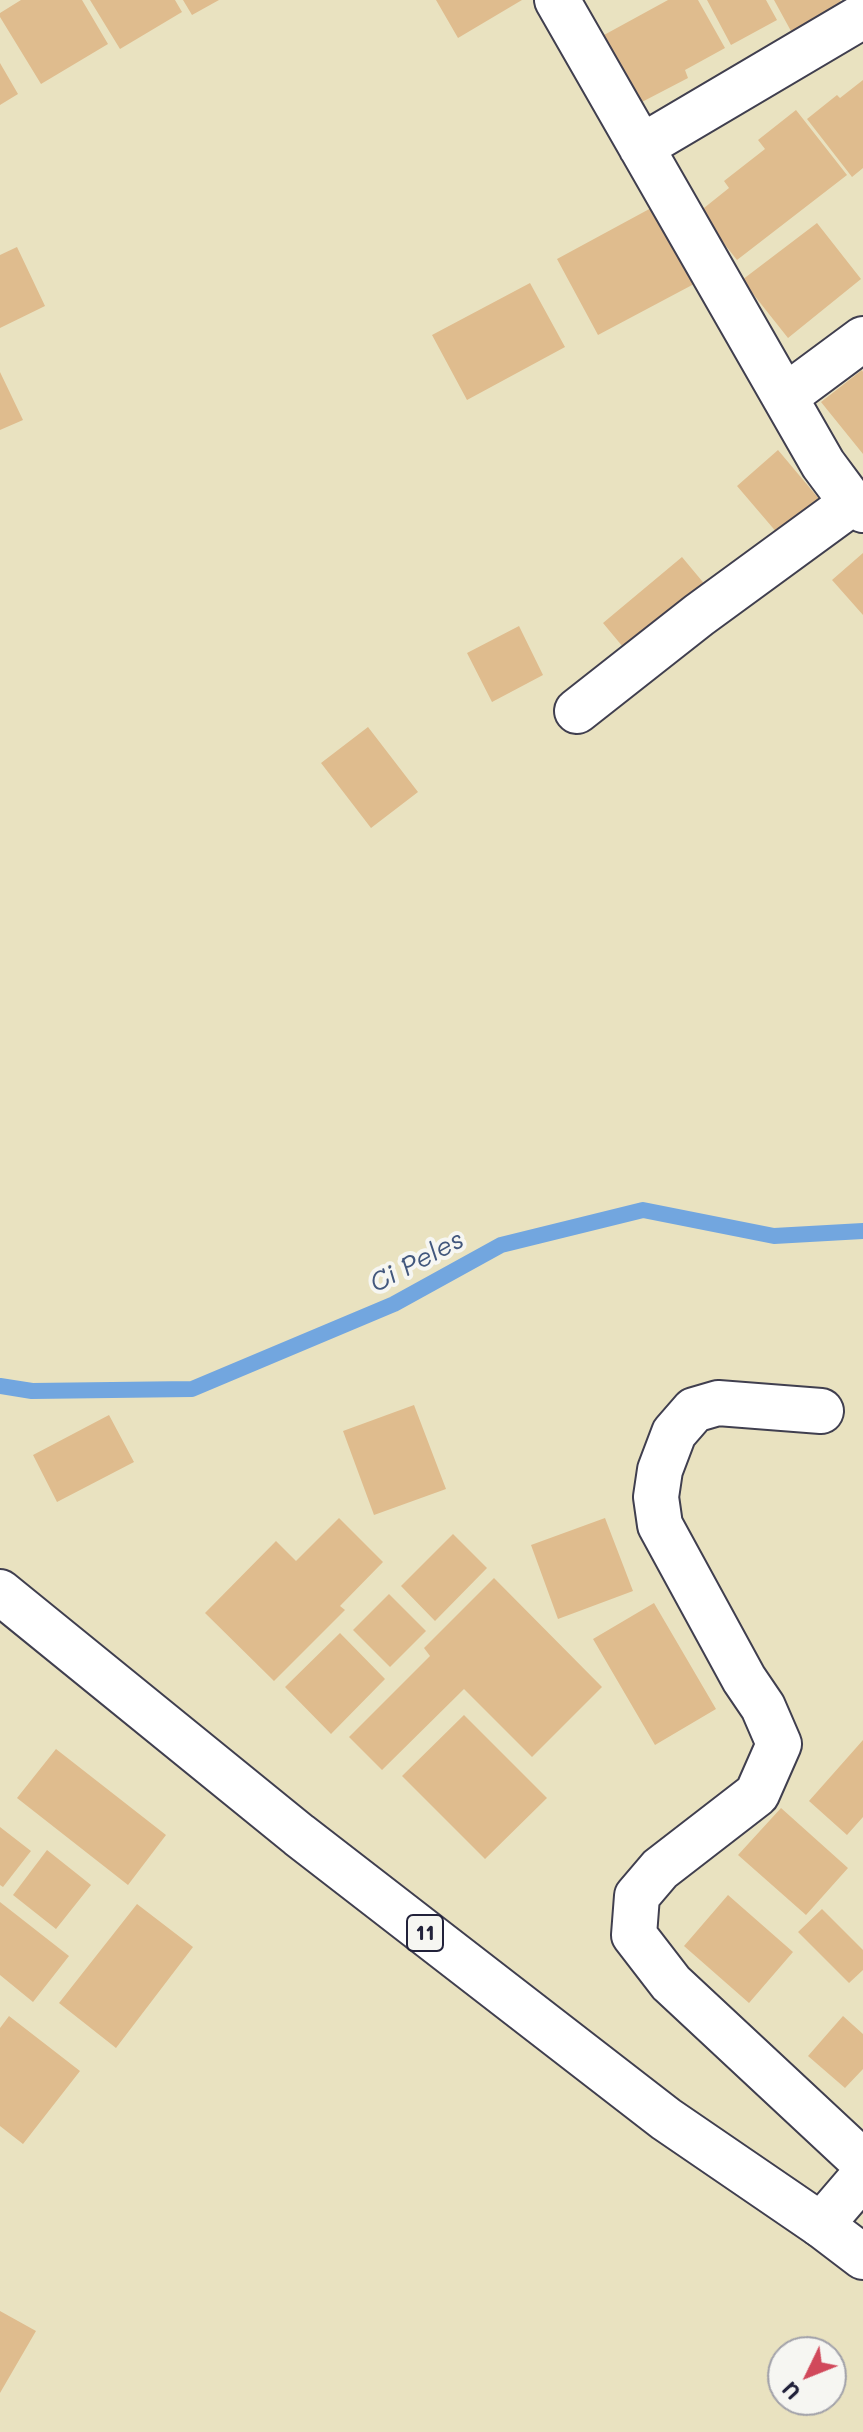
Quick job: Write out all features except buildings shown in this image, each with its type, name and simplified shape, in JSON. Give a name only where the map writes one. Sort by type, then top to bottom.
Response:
[{"type":"main road","points":[[557,0],[823,464],[857,507],[699,615],[577,711]]},
{"type":"main road","points":[[641,147],[863,16]]},
{"type":"main road","points":[[786,396],[863,339]]},
{"type":"main road","points":[[821,1411],[718,1403],[694,1410],[674,1433],[660,1470],[656,1497],[660,1525],[744,1679],[763,1707],[779,1744],[757,1794],[660,1869],[637,1896],[634,1935],[671,1983],[863,2162]]},
{"type":"main road","name":"11","points":[[0,1592],[299,1835],[666,2119],[863,2257]]},
{"type":"main road","points":[[821,2225],[863,2176]]},
{"type":"waterway","name":"Ci Peles","points":[[0,1386],[32,1391],[192,1389],[394,1304],[501,1245],[643,1210],[774,1236],[863,1231]]}]
